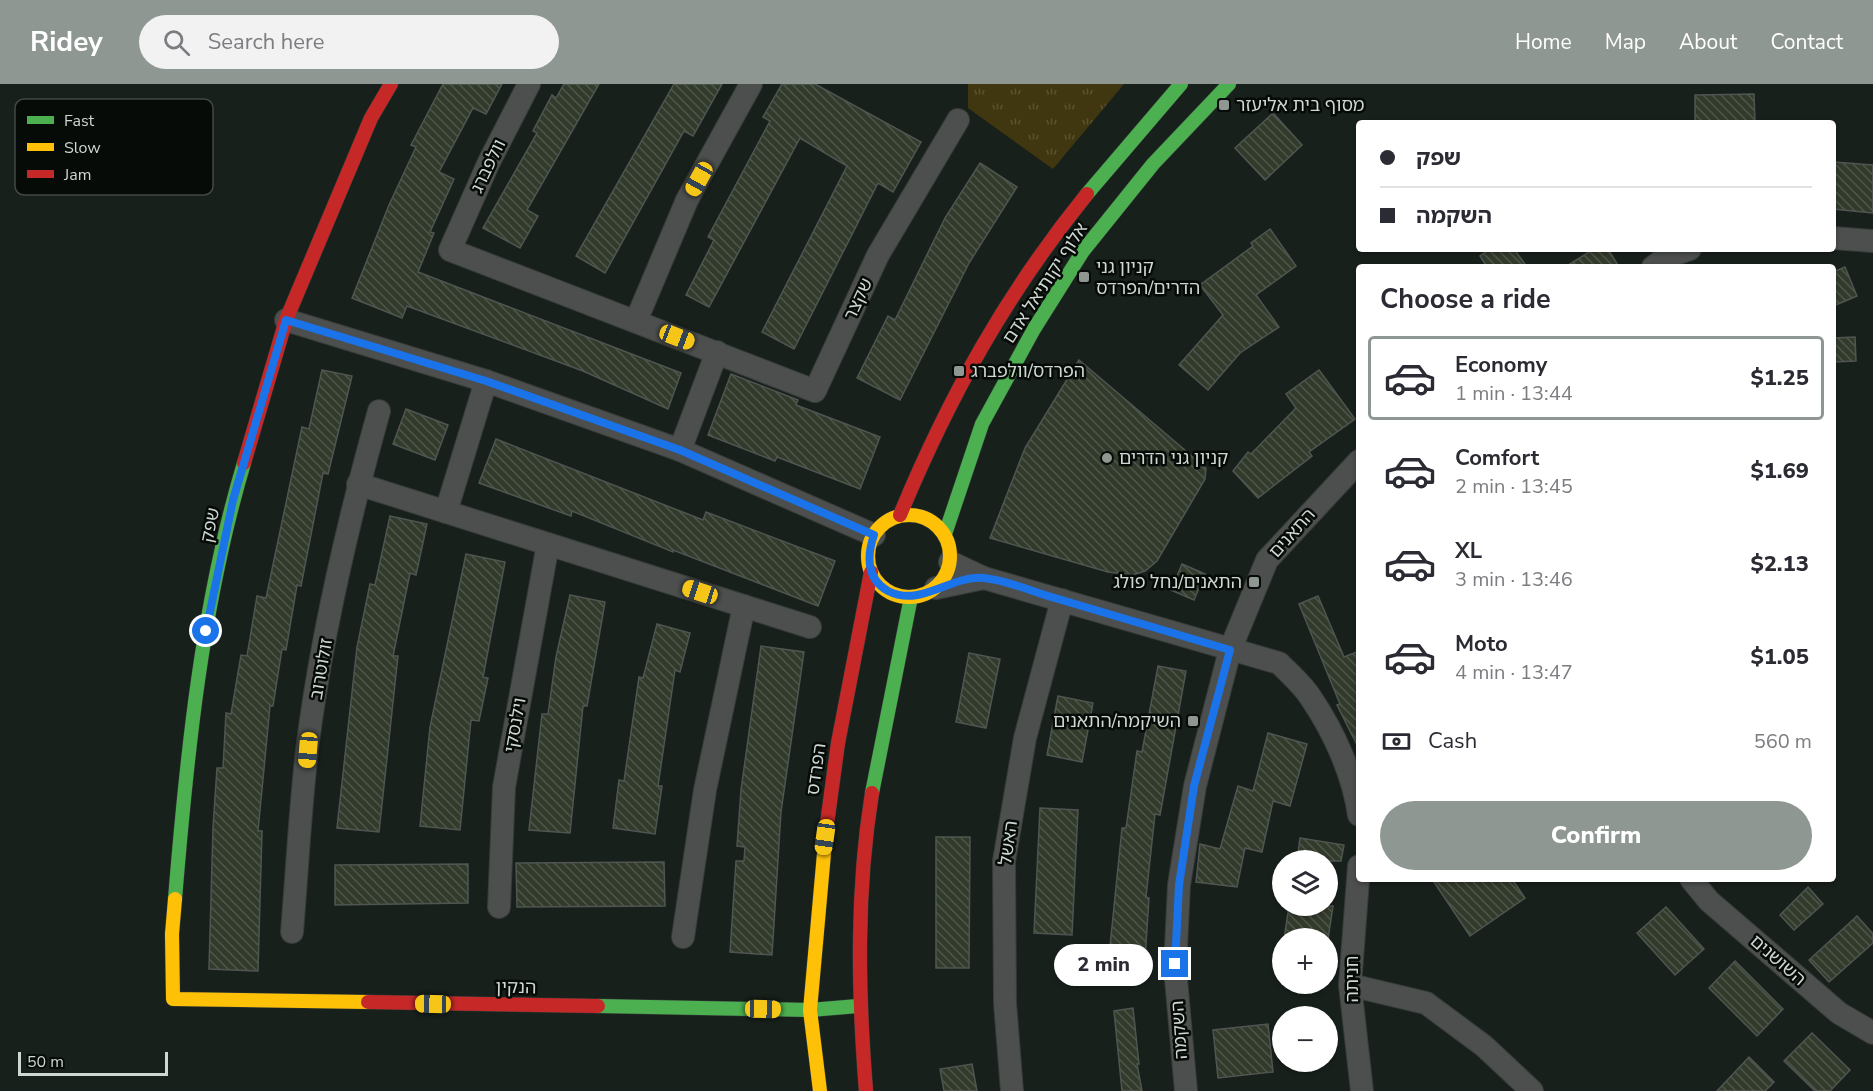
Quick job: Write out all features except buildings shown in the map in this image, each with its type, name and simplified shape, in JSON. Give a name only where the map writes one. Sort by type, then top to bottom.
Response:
[{"type":"street","name":"שפק","points":[[174,999],[172,934],[187,758],[206,631],[233,500],[286,320],[371,118],[391,84]]},
{"type":"street","name":"וולפברג","points":[[450,250],[489,162],[529,84]]},
{"type":"street","points":[[636,321],[687,200],[751,84]]},
{"type":"street","name":"אלוף יקותיאל אדם","points":[[900,515],[946,407],[1004,308],[1101,173],[1181,84]]},
{"type":"street","name":"אלוף יקותיאל אדם","points":[[945,534],[982,424],[1052,300],[1083,251],[1146,173],[1229,84]]},
{"type":"street","name":"שקצר","points":[[450,250],[815,391],[878,255],[958,120]]},
{"type":"street","points":[[1836,238],[1873,241]]},
{"type":"street","points":[[1657,264],[1665,258],[1682,252]]},
{"type":"street","points":[[286,320],[486,381],[680,450],[874,535]]},
{"type":"street","points":[[680,450],[717,352]]},
{"type":"street","points":[[446,512],[486,381]]},
{"type":"street","name":"זולוטרוב","points":[[292,932],[308,750],[333,598],[358,484],[378,411]]},
{"type":"street","name":"התאנים","points":[[1230,650],[1267,560],[1356,464]]},
{"type":"street","points":[[358,484],[810,627]]},
{"type":"street","points":[[936,588],[945,576],[950,562],[950,549],[945,534],[931,520],[918,515],[900,515],[887,521],[874,535],[869,548],[871,572],[885,590],[911,597],[925,594],[936,588],[984,578]]},
{"type":"street","name":"וילנסקי","points":[[499,907],[504,787],[548,544]]},
{"type":"street","points":[[950,562],[984,578],[1279,663],[1311,696],[1354,786],[1356,798]]},
{"type":"street","name":"הפרדס","points":[[820,1091],[810,1010],[822,861],[838,743],[871,572]]},
{"type":"street","points":[[866,1091],[858,1006],[863,866],[879,758],[911,597]]},
{"type":"street","name":"האשל","points":[[1012,1091],[1005,1002],[1004,861],[1025,738],[1062,600]]},
{"type":"street","points":[[683,938],[705,790],[744,606]]},
{"type":"street","name":"השקמה","points":[[1186,1091],[1175,975],[1179,885],[1194,786],[1230,650]]},
{"type":"street","name":"חניתה","points":[[1358,882],[1350,985],[1362,1091]]},
{"type":"street","name":"השושנים","points":[[1693,882],[1709,901],[1830,1005],[1873,1033]]},
{"type":"street","points":[[1350,985],[1426,1002],[1484,1046],[1532,1091]]},
{"type":"street","name":"הנקין","points":[[174,999],[810,1010],[858,1006]]},
{"type":"green space","points":[[968,84],[1124,84],[1053,169],[968,108]]},
{"type":"traffic: fast","points":[[1087,194],[1181,84]]},
{"type":"traffic: fast","points":[[945,534],[982,424],[1034,329],[1083,251],[1153,164],[1229,84]]},
{"type":"traffic: fast","points":[[175,899],[198,679],[217,570],[244,463]]},
{"type":"traffic: fast","points":[[872,793],[911,597]]},
{"type":"traffic: fast","points":[[598,1006],[810,1010],[858,1006]]},
{"type":"traffic: slow","points":[[909,515],[925,518],[938,527],[947,540],[950,556],[947,572],[938,585],[925,594],[909,597],[893,594],[880,585],[871,572],[868,556],[871,540],[880,527],[893,518],[909,515]]},
{"type":"traffic: slow","points":[[820,1091],[810,1010],[826,831]]},
{"type":"traffic: slow","points":[[175,899],[172,934],[173,999],[368,1002]]},
{"type":"traffic: jam","points":[[244,463],[286,320],[371,118],[391,84]]},
{"type":"traffic: jam","points":[[900,515],[938,429],[1005,308],[1030,270],[1087,194]]},
{"type":"traffic: jam","points":[[826,831],[838,743],[871,572]]},
{"type":"traffic: jam","points":[[866,1091],[861,1016],[860,942],[863,867],[872,793]]},
{"type":"traffic: jam","points":[[368,1002],[598,1006]]},
{"type":"place","name":"מסוף בית אליעזר","points":[[1224,105]]},
{"type":"place","name":"קניון גני הדרים/הפרדס","points":[[1084,277]]},
{"type":"place","name":"הפרדס/וולפברג","points":[[959,371]]},
{"type":"place","name":"קניון גני הדרים","points":[[1107,458]]},
{"type":"place","name":"התאנים/נחל פולג","points":[[1254,582]]},
{"type":"place","name":"השיקמה/התאנים","points":[[1193,721]]},
{"type":"route","points":[[206,631],[233,500],[286,320],[486,381],[680,450],[874,535],[869,548],[871,572],[885,590],[899,596],[911,597],[925,594],[936,588],[984,578],[1230,650],[1194,786],[1179,885],[1175,964]]}]
